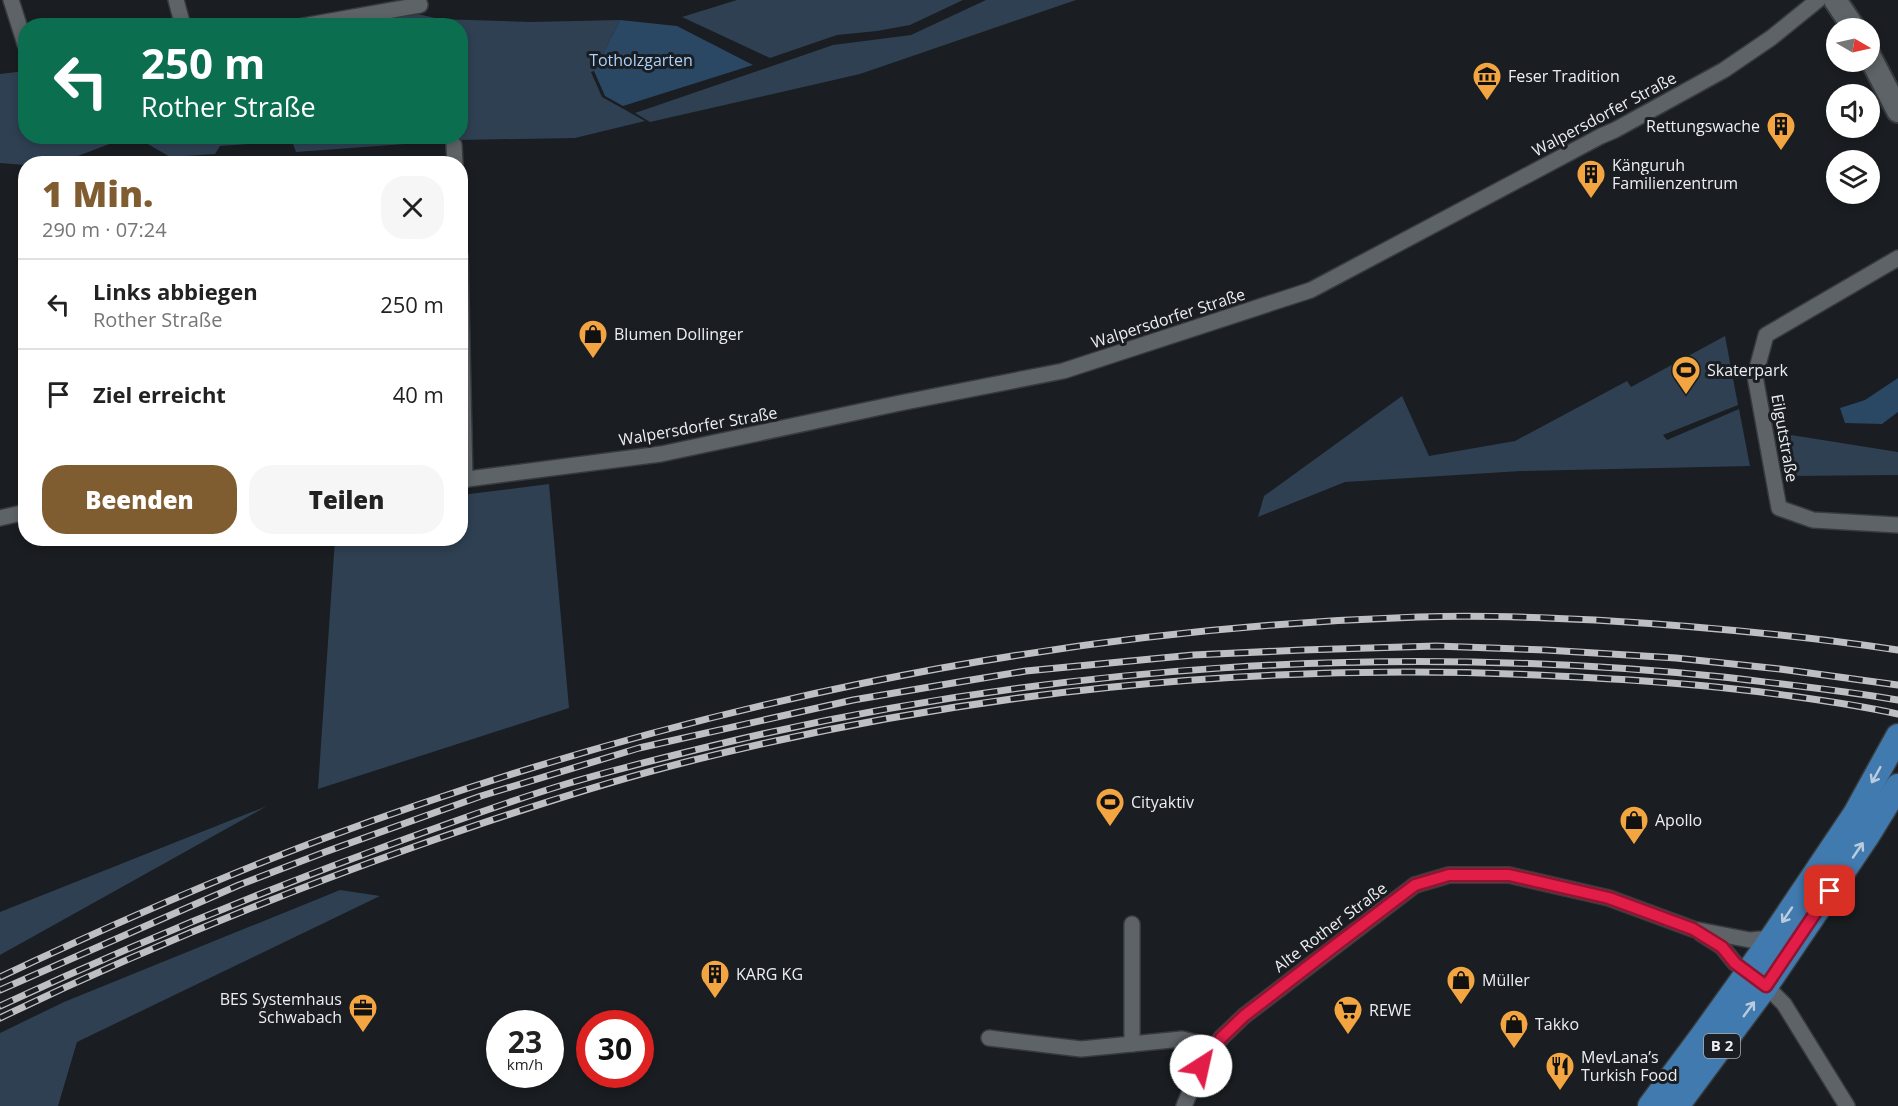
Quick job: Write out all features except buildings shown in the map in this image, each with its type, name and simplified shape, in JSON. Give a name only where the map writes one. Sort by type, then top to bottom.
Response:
[{"type":"main road","name":"B 2","points":[[1677,1106],[1758,979],[1772,938],[1855,814],[1898,736]]},
{"type":"main road","name":"B 2","points":[[1650,1106],[1758,979],[1868,835],[1898,786]]},
{"type":"street","points":[[11,0],[18,22]]},
{"type":"street","points":[[176,0],[181,18]]},
{"type":"street","name":"Walpersdorfer Straße","points":[[468,479],[661,454],[1063,371],[1311,290],[1616,130],[1724,70],[1771,38],[1818,0]]},
{"type":"street","points":[[1835,0],[1847,18]]},
{"type":"street","points":[[343,18],[419,3]]},
{"type":"street","points":[[1878,72],[1898,111]]},
{"type":"street","points":[[454,145],[455,156]]},
{"type":"street","name":"Eilgutstraße","points":[[1898,258],[1766,335],[1755,376],[1779,508],[1814,520],[1898,525]]},
{"type":"street","points":[[0,518],[18,514]]},
{"type":"street","name":"Alte Rother Straße","points":[[1184,1106],[1201,1066],[1221,1038],[1244,1016],[1415,885],[1449,875],[1509,875],[1609,898],[1693,929],[1750,939],[1772,938]]},
{"type":"street","points":[[1131,924],[1132,1044]]},
{"type":"street","name":"Alte Rother Straße","points":[[1693,929],[1722,947],[1735,963],[1758,979],[1784,1004],[1847,1106]]},
{"type":"street","points":[[989,1038],[1081,1049],[1182,1039],[1214,1047]]},
{"type":"shaded area","points":[[737,0],[963,0],[910,25],[837,35],[770,58],[682,17]]},
{"type":"shaded area","points":[[986,0],[1076,0],[860,74],[650,122],[635,113],[833,45],[911,35]]},
{"type":"shaded area","points":[[418,14],[435,18],[391,18]]},
{"type":"shaded area","points":[[468,20],[531,22],[620,20],[594,71],[591,72],[602,97],[645,121],[575,138],[468,140]]},
{"type":"shaded area","points":[[18,72],[18,144],[110,144],[78,156],[18,156],[18,164],[0,163],[0,74]]},
{"type":"shaded area","points":[[148,144],[249,144],[220,146],[215,154],[168,156]]},
{"type":"shaded area","points":[[293,144],[405,144],[296,152]]},
{"type":"shaded area","points":[[1725,336],[1738,405],[1663,435],[1667,440],[1739,409],[1750,466],[1521,471],[1345,482],[1258,517],[1264,496],[1402,396],[1429,456],[1515,441],[1627,381],[1631,387]]},
{"type":"shaded area","points":[[1791,435],[1898,452],[1898,475],[1789,476]]},
{"type":"shaded area","points":[[549,484],[569,708],[318,789],[335,546],[468,546],[468,494]]},
{"type":"shaded area","points":[[267,806],[0,955],[0,912]]},
{"type":"shaded area","points":[[340,890],[380,896],[77,1042],[58,1106],[0,1106],[0,1033],[64,1002]]},
{"type":"green space","name":"Totholzgarten","points":[[620,20],[677,26],[753,65],[623,106],[605,96],[594,71]]},
{"type":"green space","points":[[1898,378],[1898,412],[1882,424],[1845,423],[1840,408],[1865,400]]},
{"type":"railway","points":[[0,977],[243,870],[325,838],[457,792],[591,750],[726,714],[863,683],[1001,658],[1139,638],[1278,625],[1462,616],[1551,618],[1671,625],[1785,635],[1898,650]]},
{"type":"railway","points":[[0,990],[239,885],[481,796],[639,748],[853,700],[1026,671],[1193,655],[1436,646],[1676,658],[1898,685]]},
{"type":"railway","points":[[0,1006],[254,897],[408,838],[546,790],[728,742],[850,716],[974,695],[1098,679],[1223,668],[1348,662],[1473,662],[1598,667],[1723,677],[1898,700]]},
{"type":"railway","points":[[0,1018],[100,971],[253,907],[478,825],[583,791],[654,770],[794,737],[1004,700],[1110,687],[1217,678],[1324,673],[1430,672],[1537,675],[1696,685],[1818,700],[1898,714]]},
{"type":"place","name":"Feser Tradition","points":[[1487,102]]},
{"type":"place","name":"Rettungswache","points":[[1781,152]]},
{"type":"place","name":"Känguruh Familienzentrum","points":[[1591,200]]},
{"type":"place","name":"Blumen Dollinger","points":[[593,360]]},
{"type":"place","name":"Skaterpark","points":[[1686,396]]},
{"type":"place","name":"Cityaktiv","points":[[1110,828]]},
{"type":"place","name":"Apollo","points":[[1634,846]]},
{"type":"place","name":"KARG KG","points":[[715,1000]]},
{"type":"place","name":"Müller","points":[[1461,1006]]},
{"type":"place","name":"BES Systemhaus Schwabach","points":[[363,1034]]},
{"type":"place","name":"REWE","points":[[1348,1036]]},
{"type":"place","name":"Takko","points":[[1514,1050]]},
{"type":"place","name":"MevLana’s Turkish Food","points":[[1560,1092]]},
{"type":"route","points":[[1201,1066],[1221,1038],[1244,1016],[1332,948],[1415,885],[1449,875],[1509,875],[1609,898],[1693,929],[1722,947],[1735,963],[1766,986],[1830,891]]}]
